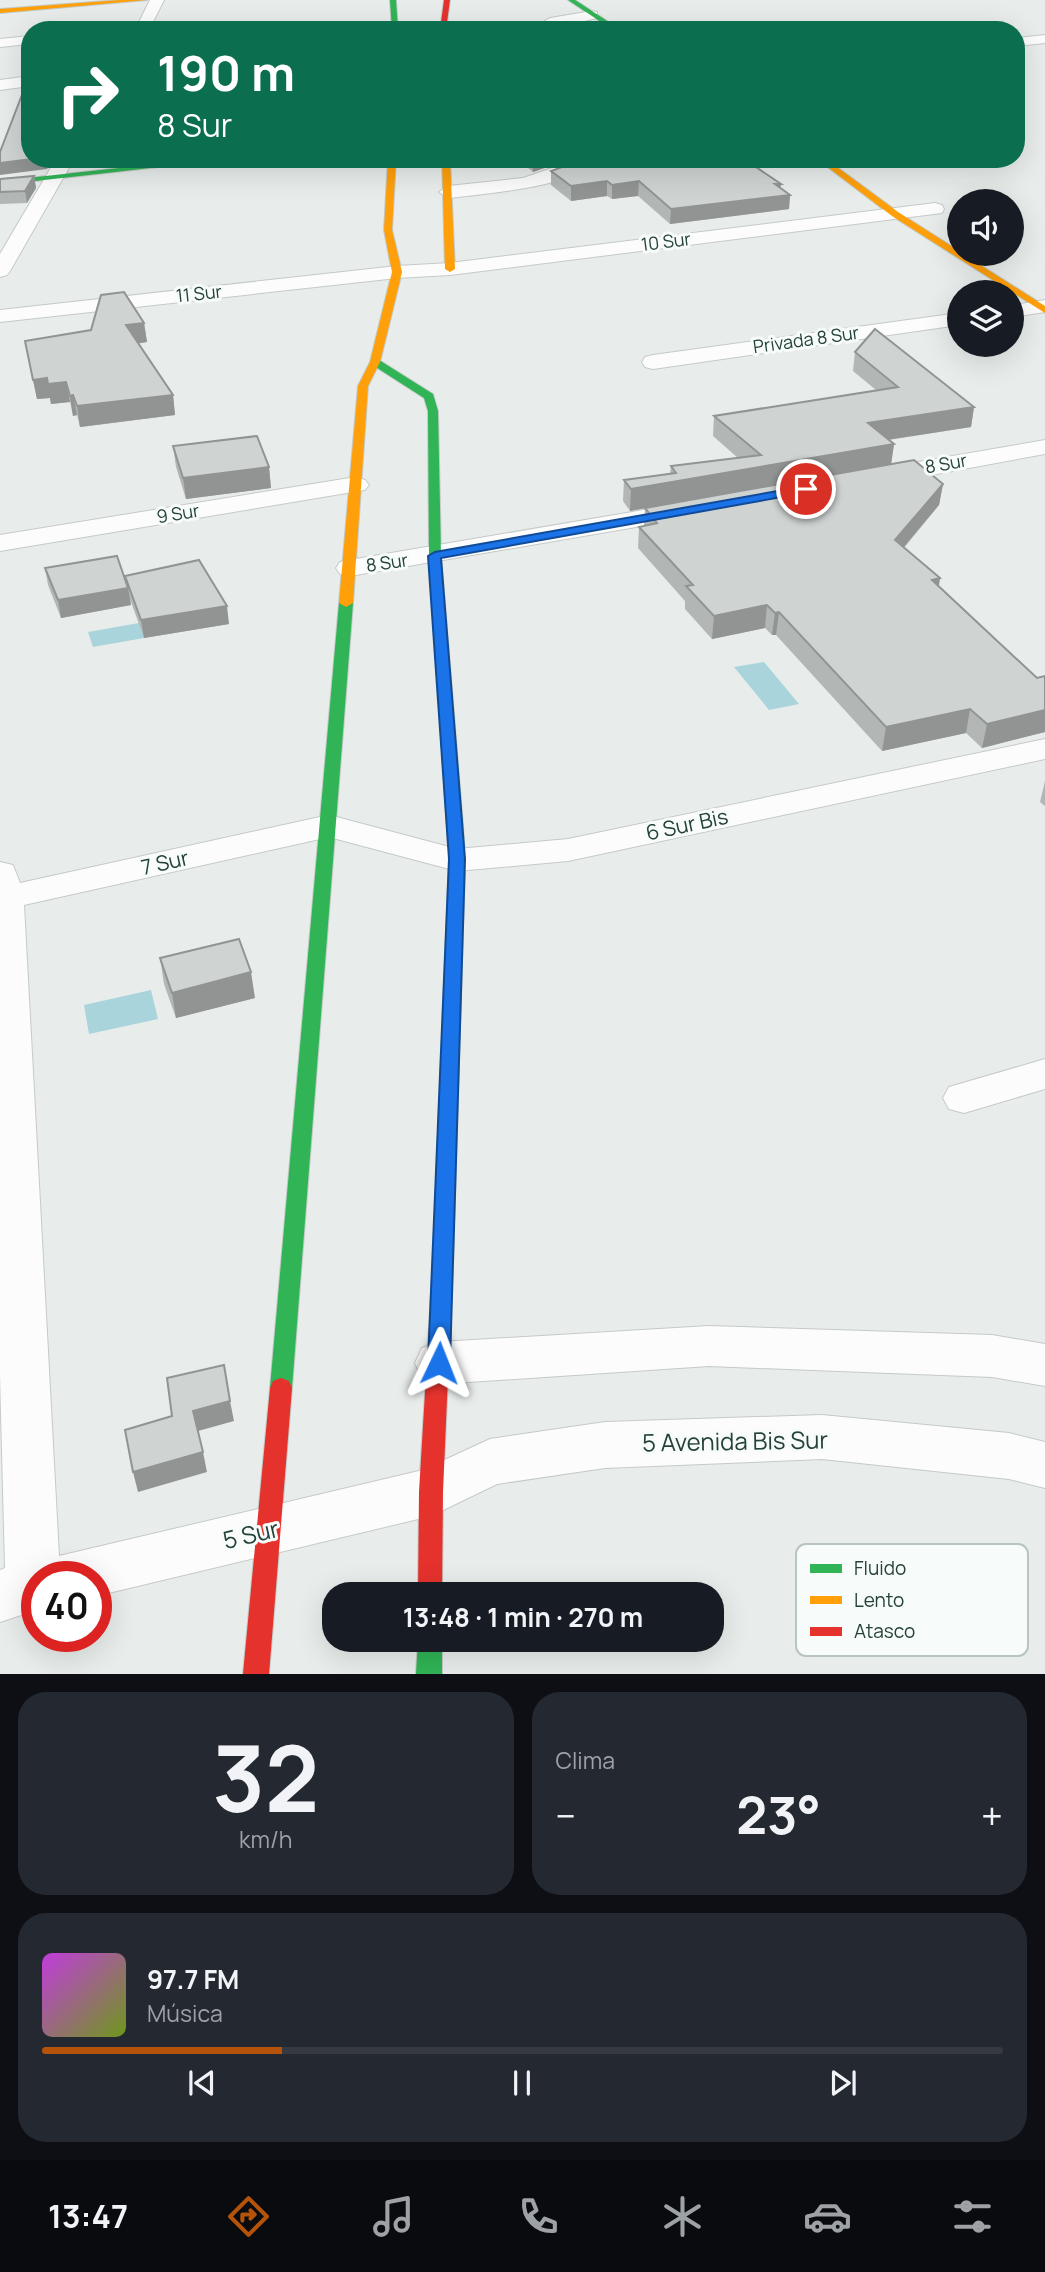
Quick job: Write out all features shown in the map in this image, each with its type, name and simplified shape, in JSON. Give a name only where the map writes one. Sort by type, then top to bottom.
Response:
[{"type":"street","points":[[0,11],[144,0]]},
{"type":"street","points":[[146,21],[157,0]]},
{"type":"street","points":[[393,0],[394,21]]},
{"type":"street","points":[[444,21],[447,0]]},
{"type":"street","points":[[571,0],[602,21]]},
{"type":"street","points":[[553,21],[592,15]]},
{"type":"street","points":[[1025,36],[1045,36]]},
{"type":"street","points":[[1025,40],[1045,36]]},
{"type":"street","points":[[0,43],[21,41]]},
{"type":"street","points":[[0,85],[21,82]]},
{"type":"street","points":[[0,271],[60,168]]},
{"type":"street","points":[[0,183],[140,168]]},
{"type":"street","points":[[256,1674],[266,1532],[329,826],[363,386],[375,362],[397,271],[388,256],[388,192],[391,168]]},
{"type":"street","points":[[447,168],[450,269]]},
{"type":"street","points":[[449,192],[521,184],[577,168]]},
{"type":"street","points":[[833,168],[895,214],[1043,308]]},
{"type":"street","name":"10 Sur","points":[[397,271],[450,269],[895,214],[943,214]]},
{"type":"street","name":"11 Sur","points":[[0,316],[397,271]]},
{"type":"street","points":[[1024,310],[1043,308]]},
{"type":"street","name":"Privada 8 Sur","points":[[653,362],[947,321]]},
{"type":"street","points":[[375,362],[429,396],[433,411],[435,556],[457,859],[439,1363],[431,1492],[430,1582]]},
{"type":"street","name":"8 Sur","points":[[855,481],[1045,447]]},
{"type":"street","name":"9 Sur","points":[[0,543],[356,485]]},
{"type":"street","name":"8 Sur","points":[[349,568],[435,556],[719,505]]},
{"type":"street","name":"6 Sur Bis","points":[[329,826],[457,859],[568,850],[1045,749]]},
{"type":"street","name":"7 Sur","points":[[2,890],[329,826]]},
{"type":"street","points":[[2,890],[34,1561]]},
{"type":"street","points":[[964,1098],[1045,1074]]},
{"type":"street","points":[[439,1363],[709,1346],[992,1356],[1045,1365]]},
{"type":"street","name":"5 Avenida Bis Sur","points":[[431,1492],[491,1462],[605,1445],[822,1437],[1009,1456],[1045,1465]]},
{"type":"street","name":"5 Sur","points":[[112,1567],[431,1492]]},
{"type":"street","points":[[429,1674],[430,1652]]},
{"type":"water","points":[[139,623],[144,638],[93,647],[88,632]]},
{"type":"water","points":[[764,662],[799,704],[769,710],[734,667]]},
{"type":"water","points":[[151,990],[158,1019],[89,1034],[84,1005]]},
{"type":"building","points":[[21,97],[21,160],[0,163],[0,152]]},
{"type":"building","points":[[559,168],[757,168],[781,184],[775,184],[790,195],[671,209],[639,181],[612,185],[607,181],[571,186],[551,171]]},
{"type":"building","points":[[34,176],[25,191],[0,192],[0,179]]},
{"type":"building","points":[[124,292],[144,323],[126,325],[173,395],[77,406],[73,395],[70,396],[66,382],[48,384],[47,378],[33,380],[25,341],[91,330],[101,295]]},
{"type":"building","points":[[875,329],[974,407],[868,423],[894,444],[631,489],[624,480],[676,473],[671,466],[761,455],[714,416],[898,387],[855,352]]},
{"type":"building","points":[[257,436],[269,467],[183,478],[173,446]]},
{"type":"building","points":[[914,460],[943,484],[895,540],[940,578],[932,580],[1037,678],[1045,676],[1045,710],[987,724],[970,709],[886,727],[779,612],[775,613],[767,605],[714,616],[686,586],[693,585],[639,527],[657,523],[645,508]]},
{"type":"building","points":[[117,556],[128,588],[58,600],[45,568]]},
{"type":"building","points":[[199,560],[227,606],[141,620],[125,576]]},
{"type":"building","points":[[239,939],[251,972],[172,993],[160,958]]},
{"type":"building","points":[[224,1365],[230,1401],[193,1411],[203,1452],[133,1472],[125,1430],[172,1416],[167,1378]]},
{"type":"traffic: fast","points":[[393,0],[394,21]]},
{"type":"traffic: fast","points":[[571,0],[604,21]]},
{"type":"traffic: fast","points":[[0,183],[141,168]]},
{"type":"traffic: fast","points":[[375,362],[429,396],[433,411],[435,556],[455,826]]},
{"type":"traffic: fast","points":[[281,1388],[346,603]]},
{"type":"traffic: fast","points":[[429,1674],[430,1652]]},
{"type":"traffic: slow","points":[[0,11],[144,0]]},
{"type":"traffic: slow","points":[[346,603],[363,386],[375,362],[397,272],[388,230],[391,168]]},
{"type":"traffic: slow","points":[[446,168],[450,269]]},
{"type":"traffic: slow","points":[[833,168],[895,214],[1045,310]]},
{"type":"traffic: slow","points":[[443,1260],[457,860],[455,826]]},
{"type":"traffic: jam","points":[[444,21],[447,0]]},
{"type":"traffic: jam","points":[[430,1582],[431,1492],[443,1260]]},
{"type":"traffic: jam","points":[[256,1674],[281,1388]]},
{"type":"route","points":[[439,1363],[457,859],[435,556],[806,489]]}]
